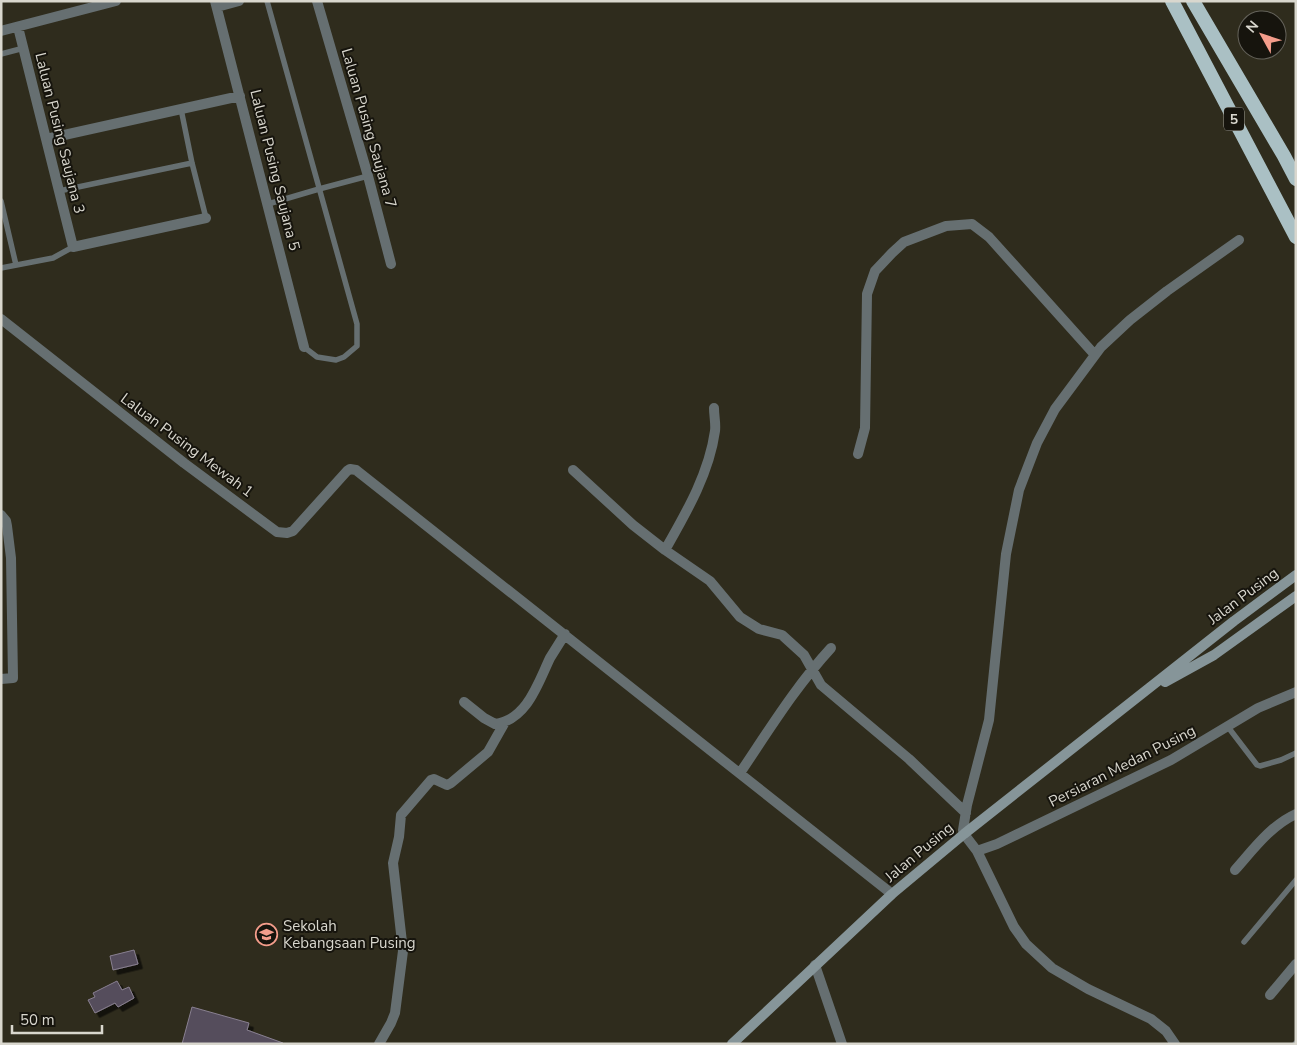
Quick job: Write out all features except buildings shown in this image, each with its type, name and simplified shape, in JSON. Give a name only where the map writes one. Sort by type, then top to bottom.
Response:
[{"type":"highway","name":"5","points":[[1172,1],[1296,237]]},
{"type":"highway","name":"5","points":[[1193,1],[1290,157],[1296,178]]},
{"type":"main road","name":"Jalan Pusing","points":[[732,1044],[892,894],[964,834],[1234,621],[1296,575]]},
{"type":"main road","name":"Jalan Pusing","points":[[1138,697],[1214,655],[1296,596]]},
{"type":"street","points":[[1,31],[116,1]]},
{"type":"street","points":[[216,4],[239,1]]},
{"type":"street","name":"Laluan Pusing Saujana 7","points":[[317,1],[368,176],[391,264]]},
{"type":"street","name":"Laluan Pusing Saujana 5","points":[[216,4],[304,347]]},
{"type":"street","name":"Laluan Pusing Saujana 3","points":[[18,27],[72,247]]},
{"type":"street","points":[[46,139],[240,96]]},
{"type":"street","points":[[72,247],[206,218]]},
{"type":"street","points":[[858,454],[865,428],[868,294],[875,271],[904,242],[946,226],[972,224],[989,238],[1095,355]]},
{"type":"street","points":[[1175,1044],[1166,1031],[1151,1019],[1059,973],[1026,944],[1014,928],[977,851],[962,830],[989,720],[1006,554],[1020,490],[1037,443],[1055,409],[1102,347],[1130,320],[1167,291],[1239,240]]},
{"type":"street","name":"Laluan Pusing Mewah 1","points":[[1,319],[184,463],[277,532],[287,533],[293,530],[350,469],[356,470],[564,634]]},
{"type":"street","points":[[665,550],[694,497],[709,458],[716,430],[714,408]]},
{"type":"street","points":[[573,470],[633,525],[710,581],[740,617],[759,629],[782,635],[804,655],[821,685],[909,759],[966,813]]},
{"type":"street","points":[[1,515],[6,521],[11,558],[13,678],[1,679]]},
{"type":"street","points":[[464,702],[495,724],[510,720],[531,698],[540,684],[550,659],[564,634],[892,894]]},
{"type":"street","points":[[740,773],[812,669],[831,648]]},
{"type":"street","name":"Persiaran Medan Pusing","points":[[977,851],[997,844],[1171,760],[1258,708],[1296,692]]},
{"type":"street","points":[[379,1044],[395,1013],[403,951],[392,862],[399,837],[401,815],[431,780],[434,779],[447,785],[488,752],[505,722]]},
{"type":"street","points":[[1235,870],[1267,834],[1296,814]]},
{"type":"street","points":[[1270,995],[1296,964]]},
{"type":"street","points":[[815,965],[842,1044]]},
{"type":"lane","points":[[267,1],[356,324],[357,346],[336,360],[317,357],[304,347]]},
{"type":"lane","points":[[1,54],[24,48]]},
{"type":"lane","points":[[181,109],[206,218]]},
{"type":"lane","points":[[59,191],[192,163]]},
{"type":"lane","points":[[268,204],[319,188],[368,176]]},
{"type":"lane","points":[[1,201],[16,265]]},
{"type":"lane","points":[[1,268],[53,258],[72,247]]},
{"type":"lane","points":[[1228,727],[1260,766],[1296,753]]},
{"type":"lane","points":[[1244,942],[1296,880]]},
{"type":"place","name":"Sekolah Kebangsaan Pusing","points":[[267,935]]}]
